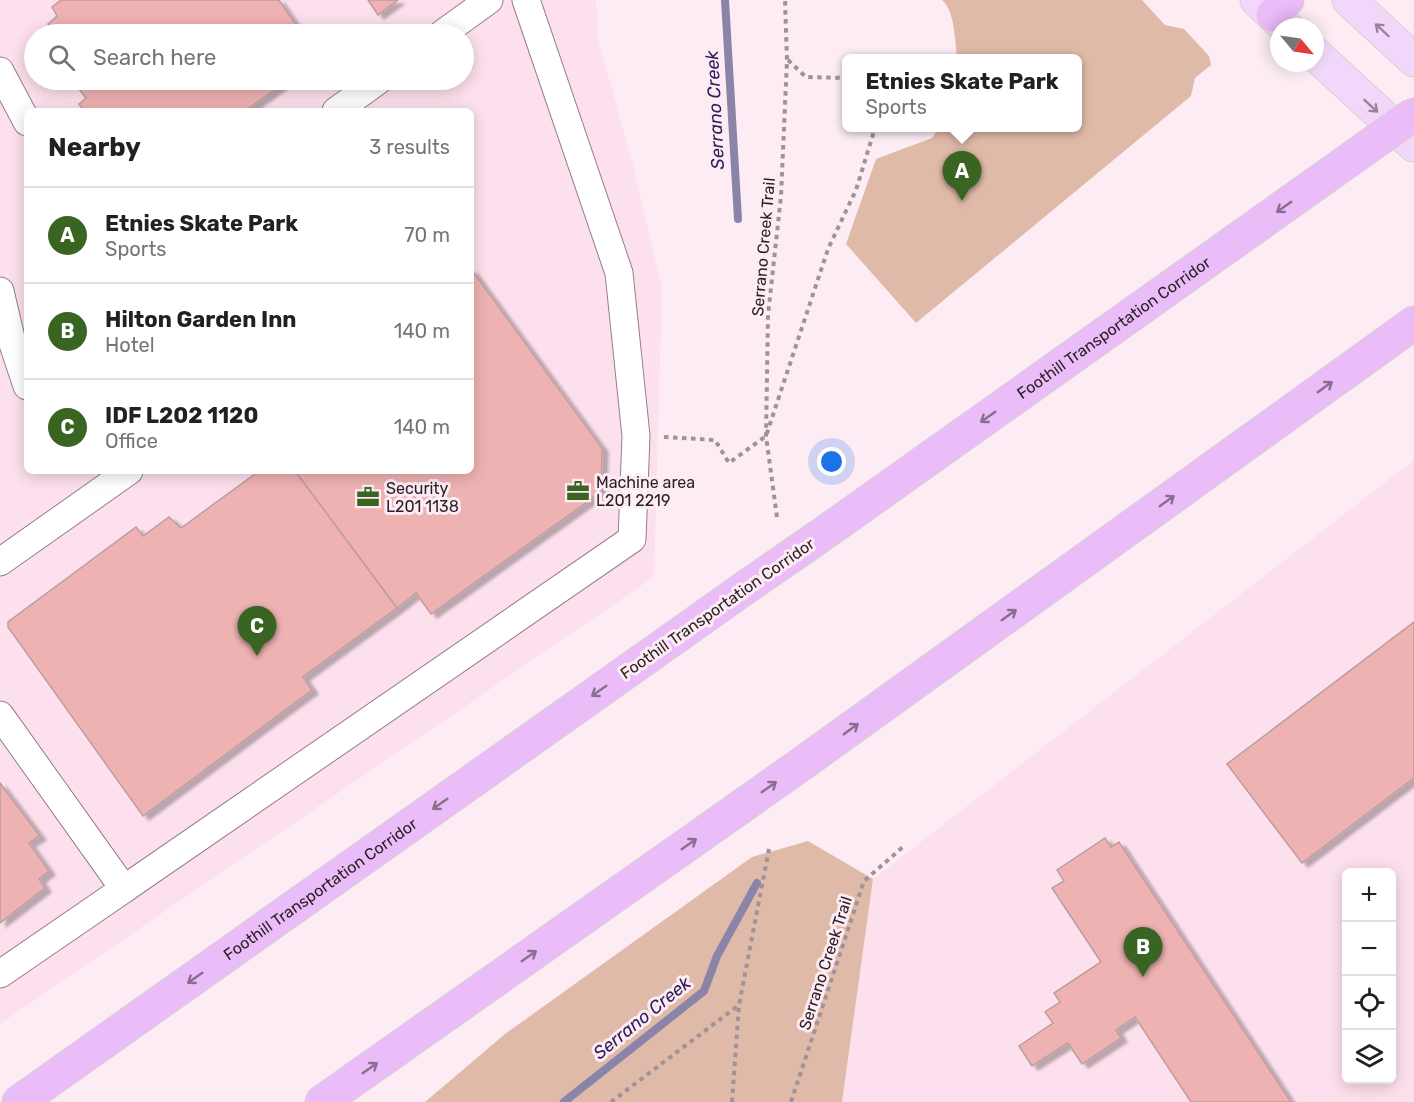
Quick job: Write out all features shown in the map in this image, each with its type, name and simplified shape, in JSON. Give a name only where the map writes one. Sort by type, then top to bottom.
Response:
[{"type":"highway","name":"Foothill Transportation Corridor","points":[[20,1102],[1414,114]]},
{"type":"highway","points":[[322,1102],[803,763],[1414,322]]},
{"type":"main road","points":[[1349,0],[1414,60]]},
{"type":"main road","points":[[1324,62],[1414,145]]},
{"type":"street","points":[[456,24],[489,0]]},
{"type":"street","points":[[0,974],[632,539],[636,436],[619,273],[526,0]]},
{"type":"street","points":[[0,71],[24,116]]},
{"type":"street","points":[[340,108],[365,90]]},
{"type":"street","points":[[0,291],[11,338],[24,377]]},
{"type":"street","points":[[0,562],[125,474]]},
{"type":"street","points":[[0,715],[124,889]]},
{"type":"path","name":"Serrano Creek Trail","points":[[777,517],[766,436],[768,315],[781,196],[788,60],[785,0]]},
{"type":"path","points":[[788,60],[806,77],[842,78]]},
{"type":"path","name":"Serrano Creek Trail","points":[[766,436],[828,249],[856,190],[874,132]]},
{"type":"path","points":[[636,436],[716,440],[729,463],[766,436]]},
{"type":"path","name":"Serrano Creek Trail","points":[[791,1102],[864,881],[904,846]]},
{"type":"path","points":[[732,1102],[739,1005],[769,849]]},
{"type":"path","points":[[611,1102],[739,1005]]},
{"type":"shaded area","points":[[0,0],[596,0],[598,39],[633,165],[662,288],[654,577],[0,1024]]},
{"type":"shaded area","points":[[942,0],[1142,0],[1165,25],[1184,29],[1209,56],[1211,65],[1195,78],[1191,96],[916,323],[846,244],[876,159],[932,138],[936,132],[1082,132],[1082,54],[957,54],[952,19]]},
{"type":"shaded area","points":[[1414,460],[1414,1102],[842,1102],[873,879]]},
{"type":"shaded area","points":[[808,841],[873,879],[842,1102],[425,1102],[505,1034],[752,857]]},
{"type":"building","points":[[61,0],[279,0],[295,24],[48,24],[57,16],[52,7]]},
{"type":"building","points":[[368,0],[398,0],[378,15]]},
{"type":"building","points":[[80,90],[274,90],[249,108],[82,108],[79,104],[86,98]]},
{"type":"building","points":[[474,273],[602,448],[601,492],[431,614],[416,593],[397,608],[297,474],[474,474]]},
{"type":"building","points":[[255,474],[297,474],[397,608],[303,677],[312,690],[143,816],[8,627],[8,622],[136,527],[143,536],[169,517],[181,528]]},
{"type":"building","points":[[1414,622],[1414,778],[1302,863],[1227,764]]},
{"type":"building","points":[[0,783],[40,836],[29,843],[49,871],[39,879],[45,888],[0,923]]},
{"type":"building","points":[[1105,838],[1111,847],[1119,842],[1291,1102],[1191,1102],[1135,1017],[1116,1030],[1121,1038],[1082,1064],[1068,1043],[1032,1066],[1019,1046],[1053,1023],[1045,1012],[1060,1002],[1054,993],[1101,962],[1052,888],[1064,881],[1057,870]]},
{"type":"waterway","name":"Serrano Creek","points":[[725,0],[738,219]]},
{"type":"waterway","name":"Serrano Creek","points":[[564,1102],[704,991],[717,956],[757,883]]},
{"type":"place","name":"Etnies Skate Park","points":[[962,201]]},
{"type":"place","name":"Machine area L201 2219","points":[[578,491]]},
{"type":"place","name":"Security L201 1138","points":[[368,497]]},
{"type":"place","name":"IDF L202 1120","points":[[257,656]]},
{"type":"place","name":"Hilton Garden Inn","points":[[1143,977]]}]
